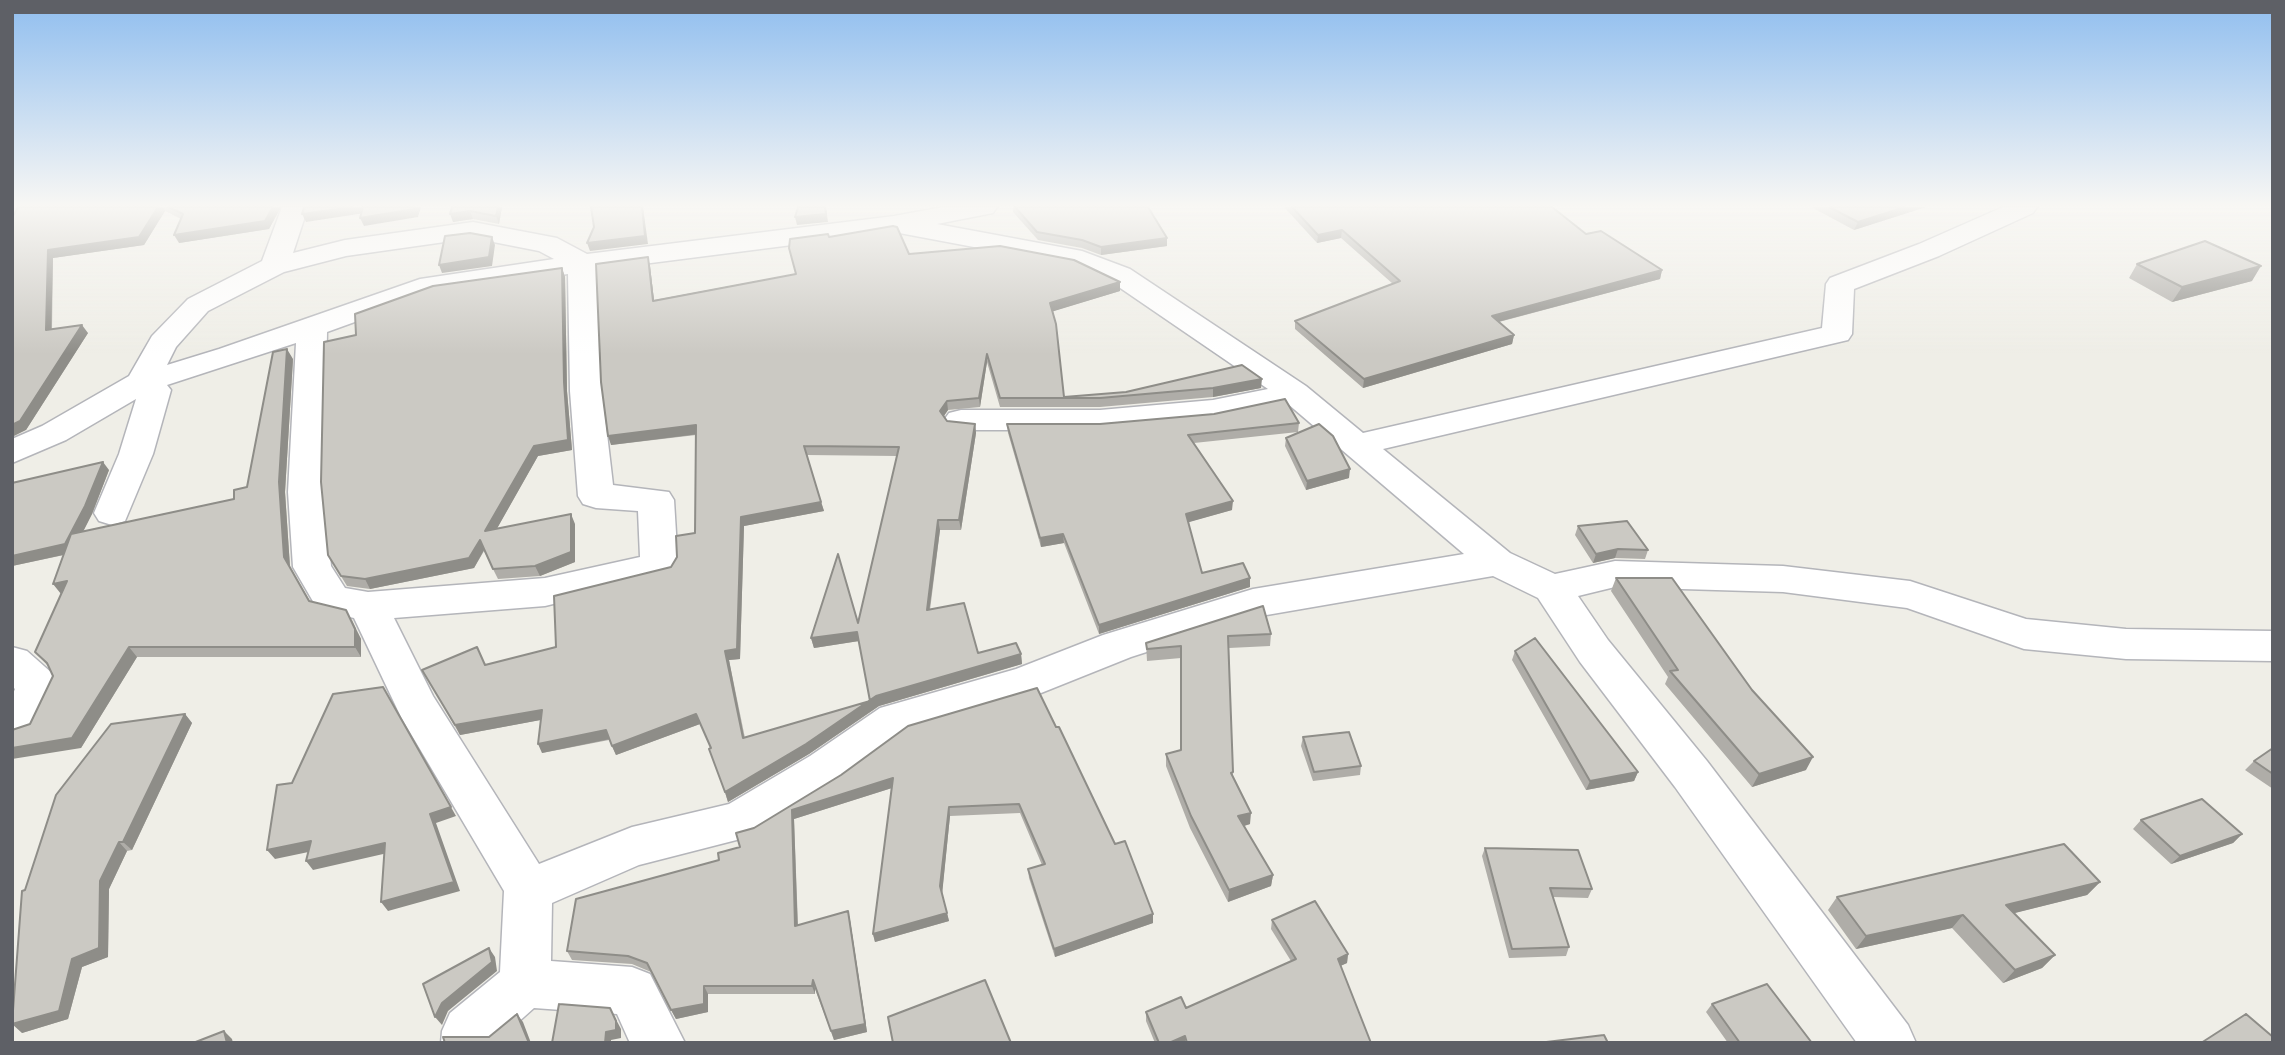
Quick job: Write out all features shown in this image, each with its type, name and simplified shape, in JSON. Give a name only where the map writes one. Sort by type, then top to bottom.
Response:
[{"type":"street","points":[[274,266],[277,256]]},
{"type":"street","points":[[142,382],[163,342],[198,305],[274,266],[313,256]]},
{"type":"street","points":[[570,256],[582,263]]},
{"type":"street","points":[[12,452],[54,433],[142,382],[230,356],[430,285],[636,256]]},
{"type":"street","points":[[1067,256],[1082,259],[1120,275],[1295,393],[1497,562],[1552,588],[1594,651],[1699,784],[1889,1043]]},
{"type":"street","points":[[1355,445],[1837,334],[1840,284],[1913,256]]},
{"type":"street","points":[[312,326],[306,492],[312,567],[332,600],[368,606],[545,592],[659,566],[656,500],[596,496],[586,391],[582,263]]},
{"type":"street","points":[[112,513],[136,454],[155,390],[142,382]]},
{"type":"street","points":[[961,420],[1100,420],[1213,410],[1295,393]]},
{"type":"street","points":[[528,891],[632,847],[740,821],[826,769],[895,720],[1026,682],[1117,646],[1253,603],[1497,562]]},
{"type":"street","points":[[1552,588],[1615,574],[1783,579],[1910,594],[2024,634],[2126,644],[2273,646]]},
{"type":"street","points":[[368,606],[416,705],[478,799],[528,891],[525,983]]},
{"type":"street","points":[[12,662],[38,684],[23,720],[12,726]]},
{"type":"street","points":[[468,1043],[469,1031],[525,983],[632,991],[657,1043]]},
{"type":"building","points":[[12,256],[48,256],[46,330],[82,325],[20,421],[12,425]]},
{"type":"building","points":[[441,256],[489,256],[489,257],[439,265]]},
{"type":"building","points":[[791,256],[1054,256],[1074,260],[1120,282],[1050,303],[1056,324],[1064,397],[1126,392],[1242,365],[1262,379],[1213,388],[1100,398],[1000,398],[987,354],[979,398],[947,401],[940,411],[947,421],[975,424],[959,520],[938,520],[927,610],[964,603],[978,653],[1016,643],[1021,654],[870,700],[857,632],[811,638],[838,554],[858,623],[899,447],[804,446],[821,502],[741,517],[737,649],[725,651],[743,738],[868,702],[806,744],[725,792],[709,749],[711,748],[696,714],[612,746],[606,730],[538,744],[542,710],[455,725],[422,670],[477,647],[485,665],[556,647],[554,596],[671,567],[677,557],[676,536],[695,533],[696,425],[608,436],[601,382],[596,264],[648,257],[653,301],[796,274]]},
{"type":"building","points":[[1372,256],[1640,256],[1662,270],[1492,316],[1514,335],[1364,379],[1295,321],[1400,281]]},
{"type":"building","points":[[2160,256],[2239,256],[2261,266],[2182,287],[2137,264]]},
{"type":"building","points":[[562,268],[568,440],[534,446],[485,531],[571,514],[571,552],[535,566],[493,569],[480,540],[469,558],[365,579],[341,576],[328,555],[321,482],[324,342],[356,335],[355,314],[433,286]]},
{"type":"building","points":[[287,349],[279,482],[284,557],[309,601],[346,610],[355,629],[355,647],[129,647],[72,738],[12,748],[12,730],[30,724],[53,676],[47,663],[35,652],[67,581],[53,584],[71,534],[234,499],[234,490],[247,487],[273,352]]},
{"type":"building","points":[[1285,399],[1299,423],[1188,435],[1233,501],[1186,514],[1202,573],[1243,563],[1250,578],[1099,625],[1063,534],[1040,538],[1007,424],[1100,424],[1214,414]]},
{"type":"building","points":[[1319,424],[1333,436],[1350,469],[1307,481],[1286,438]]},
{"type":"building","points":[[103,462],[85,506],[65,544],[12,556],[12,483]]},
{"type":"building","points":[[1627,521],[1648,550],[1618,549],[1596,554],[1578,526]]},
{"type":"building","points":[[1616,578],[1672,578],[1752,690],[1813,757],[1759,774],[1670,671],[1678,670]]},
{"type":"building","points":[[1263,606],[1271,634],[1228,636],[1231,773],[1251,813],[1238,816],[1273,875],[1229,890],[1191,816],[1166,754],[1181,750],[1181,646],[1147,649],[1146,643]]},
{"type":"building","points":[[1535,638],[1638,772],[1590,781],[1515,651]]},
{"type":"building","points":[[383,687],[451,807],[430,814],[454,882],[381,902],[385,843],[306,861],[311,841],[267,850],[277,785],[292,783],[333,694]]},
{"type":"building","points":[[1037,688],[1056,727],[1059,727],[1115,844],[1125,841],[1153,914],[1054,949],[1028,869],[1045,864],[1019,804],[949,807],[940,886],[947,913],[873,934],[893,778],[792,810],[795,926],[848,911],[865,1024],[831,1031],[813,980],[812,986],[704,986],[704,1004],[671,1010],[647,963],[628,956],[567,951],[576,899],[719,860],[718,853],[740,847],[736,833],[754,828],[841,775],[908,726]]},
{"type":"building","points":[[185,714],[123,842],[119,842],[100,881],[99,948],[72,959],[59,1011],[12,1024],[22,891],[25,890],[56,795],[111,724]]},
{"type":"building","points":[[1349,732],[1361,766],[1314,772],[1303,737]]},
{"type":"building","points":[[2273,748],[2273,774],[2254,761]]},
{"type":"building","points":[[2202,799],[2242,834],[2180,856],[2141,820]]},
{"type":"building","points":[[2064,844],[2100,882],[2006,905],[2055,955],[2015,970],[1963,915],[1866,936],[1837,897]]},
{"type":"building","points":[[1485,848],[1578,850],[1592,889],[1550,888],[1569,947],[1512,949]]},
{"type":"building","points":[[1315,901],[1348,954],[1338,959],[1371,1043],[1187,1043],[1185,1036],[1169,1043],[1159,1043],[1146,1012],[1181,997],[1186,1008],[1296,959],[1272,920]]},
{"type":"building","points":[[489,948],[492,962],[442,1003],[435,1017],[423,984]]},
{"type":"building","points":[[985,980],[1011,1043],[893,1043],[888,1017]]},
{"type":"building","points":[[1767,984],[1812,1043],[1740,1043],[1712,1004]]},
{"type":"building","points":[[559,1004],[610,1008],[616,1021],[616,1030],[606,1032],[605,1043],[552,1043]]},
{"type":"building","points":[[517,1014],[529,1043],[445,1043],[443,1037],[489,1037]]},
{"type":"building","points":[[2246,1014],[2273,1037],[2273,1043],[2201,1043]]},
{"type":"building","points":[[224,1031],[227,1043],[193,1043]]},
{"type":"building","points":[[1604,1035],[1608,1043],[1538,1043]]}]
